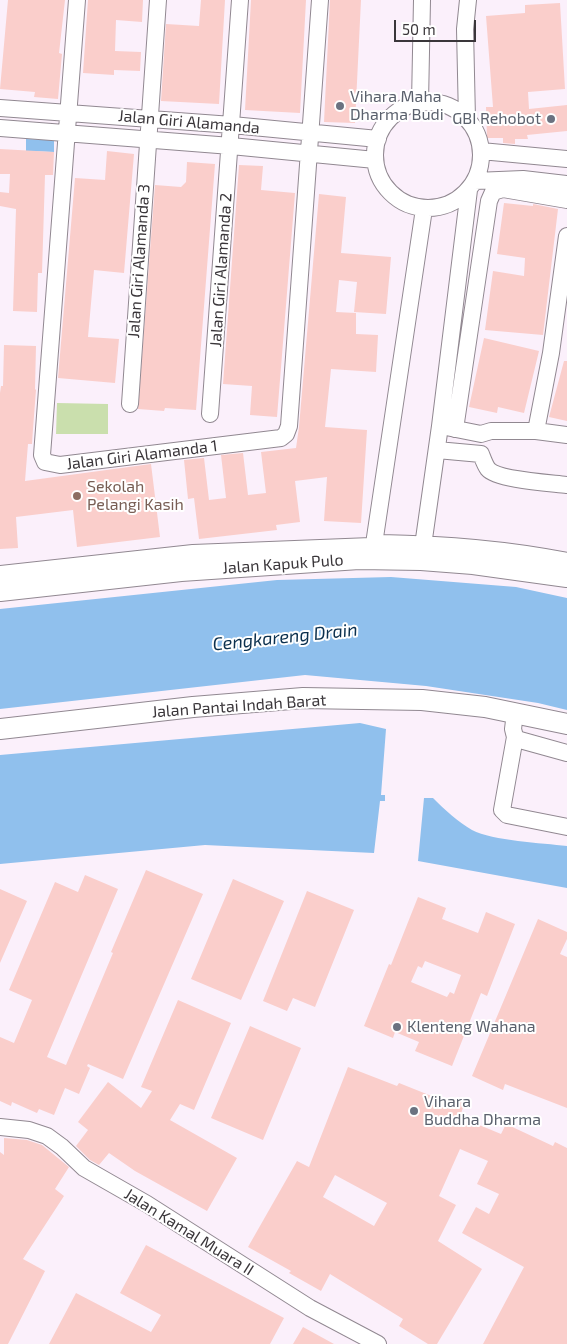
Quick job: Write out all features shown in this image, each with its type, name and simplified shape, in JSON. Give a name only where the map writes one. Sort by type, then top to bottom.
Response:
[{"type":"main road","name":"Jalan Kapuk Pulo","points":[[0,591],[368,550],[422,552],[473,564],[567,577]]},
{"type":"main road","name":"Jalan Pantai Indah Barat","points":[[0,729],[193,707],[303,698],[400,699],[485,707],[567,724]]},
{"type":"street","name":"Jalan Giri Alamanda 1","points":[[77,0],[42,455],[45,462],[60,465],[280,438],[286,434],[289,426],[320,0]]},
{"type":"street","name":"Jalan Giri Alamanda 3","points":[[130,404],[158,0]]},
{"type":"street","name":"Jalan Giri Alamanda 2","points":[[210,414],[231,146],[240,0]]},
{"type":"street","points":[[420,103],[422,0]]},
{"type":"street","points":[[467,119],[465,29],[468,0]]},
{"type":"street","points":[[448,428],[464,219],[472,186],[480,166],[481,150],[477,134],[467,119],[457,111],[446,105],[433,102],[406,107],[394,115],[384,126],[378,139],[376,160],[380,178],[391,193],[406,204],[423,211],[464,219]]},
{"type":"street","name":"Jalan Giri Alamanda","points":[[0,108],[232,125],[378,139]]},
{"type":"street","name":"Jalan Giri Alamanda","points":[[0,128],[67,132],[376,160]]},
{"type":"street","points":[[481,150],[567,159]]},
{"type":"street","points":[[423,211],[440,208],[456,201],[472,186],[523,179],[567,184]]},
{"type":"street","points":[[422,552],[437,450],[448,428],[489,201],[493,192],[503,189],[567,200]]},
{"type":"street","points":[[0,574],[193,553],[368,550],[423,211]]},
{"type":"street","points":[[536,430],[551,354],[567,236]]},
{"type":"street","points":[[448,428],[481,434],[491,431],[536,430],[567,435]]},
{"type":"street","points":[[437,450],[481,454],[489,470],[495,473],[523,480],[567,485]]},
{"type":"street","name":"Jalan Kapuk Pulo","points":[[422,552],[493,550],[567,561]]},
{"type":"street","points":[[516,713],[513,729],[515,737],[502,810],[507,815],[567,827]]},
{"type":"street","points":[[515,737],[567,753]]},
{"type":"street","name":"Jalan Kamal Muara II","points":[[0,1127],[29,1130],[47,1136],[84,1168],[148,1204],[310,1308],[378,1344]]},
{"type":"green space","points":[[57,403],[108,404],[108,434],[56,434]]},
{"type":"water","points":[[26,139],[54,140],[54,152],[26,151]]},
{"type":"water","name":"Cengkareng Drain","points":[[391,577],[516,587],[567,598],[567,710],[538,703],[426,686],[305,675],[0,709],[0,609],[277,580]]},
{"type":"water","points":[[360,723],[386,729],[381,795],[385,795],[385,801],[380,801],[374,853],[205,845],[0,864],[0,755]]},
{"type":"water","points":[[424,798],[433,798],[462,823],[481,834],[531,843],[567,846],[567,888],[418,861]]},
{"type":"building","points":[[8,0],[65,0],[59,53],[62,54],[58,99],[34,97],[35,92],[0,89]]},
{"type":"building","points":[[88,0],[143,0],[142,22],[116,20],[115,51],[141,52],[140,71],[114,70],[114,75],[83,73]]},
{"type":"building","points":[[201,0],[225,0],[219,104],[161,101],[166,24],[199,26]]},
{"type":"building","points":[[251,0],[306,0],[300,113],[245,110]]},
{"type":"building","points":[[330,0],[361,0],[355,123],[324,122]]},
{"type":"building","points":[[560,3],[565,89],[528,92],[529,109],[567,105],[567,131],[527,135],[528,139],[515,139],[515,144],[503,143],[503,138],[487,138],[486,107],[493,107],[486,16],[525,13],[525,5]]},
{"type":"building","points":[[0,149],[54,152],[53,175],[45,175],[42,273],[38,273],[37,312],[13,311],[16,209],[0,206],[0,192],[9,193],[10,174],[0,174]]},
{"type":"building","points":[[107,151],[134,154],[124,273],[94,270],[88,337],[119,339],[115,383],[58,378],[75,178],[105,180]]},
{"type":"building","points":[[187,162],[215,164],[196,410],[165,408],[164,411],[138,409],[155,185],[181,187],[186,182]]},
{"type":"building","points":[[239,165],[263,166],[261,190],[295,193],[277,417],[250,415],[252,386],[223,384]]},
{"type":"building","points":[[319,194],[346,197],[341,253],[391,257],[386,314],[354,312],[357,282],[339,280],[336,312],[356,313],[356,334],[378,335],[376,372],[331,369],[325,427],[367,430],[361,523],[324,521],[327,477],[295,481],[300,522],[276,525],[277,530],[199,539],[194,498],[188,499],[184,460],[204,458],[209,500],[226,498],[221,455],[243,453],[248,495],[266,493],[261,452],[296,448]]},
{"type":"building","points":[[504,203],[533,206],[533,204],[558,209],[543,335],[485,330],[493,271],[524,276],[525,258],[497,254]]},
{"type":"building","points":[[484,338],[539,351],[524,413],[498,407],[497,413],[469,407]]},
{"type":"building","name":"Sekolah Pelangi Kasih","points":[[4,345],[36,346],[36,390],[32,444],[28,444],[25,481],[151,464],[160,537],[77,547],[73,510],[16,517],[18,548],[0,549],[0,393],[1,386],[3,386]]},
{"type":"building","points":[[564,361],[567,361],[567,421],[549,417]]},
{"type":"building","points":[[146,870],[203,894],[123,1079],[88,1064],[87,1066],[90,1068],[79,1094],[65,1088],[54,1115],[39,1109],[37,1113],[12,1102],[11,1106],[0,1101],[0,1037],[14,1043],[32,1000],[9,990],[55,882],[78,892],[85,875],[118,889],[47,1057],[66,1065]]},
{"type":"building","points":[[233,879],[284,901],[241,1000],[191,979]]},
{"type":"building","points":[[0,889],[27,901],[0,963]]},
{"type":"building","points":[[307,891],[354,910],[315,1007],[293,998],[287,1011],[263,1001]]},
{"type":"building","points":[[418,897],[446,908],[442,919],[478,933],[486,912],[515,924],[487,996],[481,993],[452,1066],[415,1051],[419,1042],[395,1032],[393,1038],[364,1026],[389,964],[391,965]],"holes":[[[425,961],[461,975],[454,994],[450,992],[447,997],[411,982],[418,966],[422,968]]]},
{"type":"building","points":[[538,919],[567,932],[567,939],[560,954],[567,957],[567,1108],[505,1084],[503,1090],[472,1076]]},
{"type":"building","points":[[178,1000],[231,1023],[194,1110],[180,1104],[170,1120],[237,1158],[207,1211],[135,1171],[109,1153],[99,1165],[90,1160],[76,1146],[88,1130],[78,1122],[108,1082],[141,1108],[152,1091],[141,1087]]},
{"type":"building","points":[[250,1026],[301,1048],[263,1140],[211,1118]]},
{"type":"building","points":[[348,1067],[397,1086],[399,1083],[454,1105],[456,1098],[465,1101],[460,1117],[501,1134],[506,1124],[553,1146],[555,1142],[567,1148],[567,1344],[483,1344],[524,1267],[462,1233],[476,1207],[489,1214],[499,1194],[477,1184],[488,1161],[460,1149],[439,1196],[456,1205],[438,1241],[482,1269],[437,1344],[428,1344],[399,1326],[403,1319],[330,1274],[321,1291],[289,1273],[291,1271],[248,1247],[297,1161],[309,1167]],"holes":[[[335,1175],[387,1203],[374,1226],[323,1197]]]},
{"type":"building","points":[[4,1138],[27,1140],[42,1145],[69,1167],[55,1189],[64,1196],[23,1259],[45,1271],[8,1344],[0,1344],[0,1152],[4,1155]]},
{"type":"building","points":[[146,1245],[284,1318],[270,1344],[49,1344],[76,1293],[151,1332],[161,1315],[120,1293]]},
{"type":"building","points":[[303,1327],[334,1344],[293,1344]]},
{"type":"place","name":"Vihara Maha Dharma Budi","points":[[340,106]]},
{"type":"place","name":"GBI Rehobot","points":[[551,119]]},
{"type":"place","name":"Sekolah Pelangi Kasih","points":[[77,496]]},
{"type":"place","name":"Klenteng Wahana","points":[[397,1027]]},
{"type":"place","name":"Vihara Buddha Dharma","points":[[414,1111]]}]
